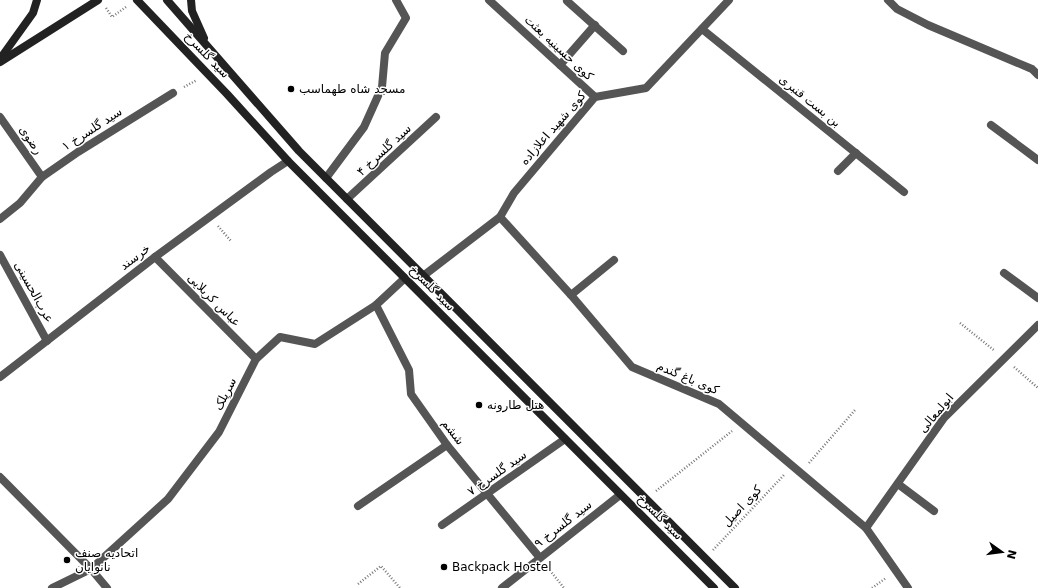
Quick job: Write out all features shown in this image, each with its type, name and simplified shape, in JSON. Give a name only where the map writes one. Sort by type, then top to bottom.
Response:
[{"type":"main road","points":[[0,59],[33,12],[37,0]]},
{"type":"main road","name":"سید گلسرخ","points":[[137,0],[288,161],[714,588]]},
{"type":"main road","name":"سید گلسرخ","points":[[167,0],[299,150],[326,178],[735,588]]},
{"type":"main road","points":[[191,0],[192,11],[209,48]]},
{"type":"main road","points":[[0,62],[101,3]]},
{"type":"street","points":[[326,178],[364,127],[382,87],[385,53],[406,18],[396,0]]},
{"type":"street","name":"کوی حسینیه بعثت","points":[[489,0],[595,97]]},
{"type":"street","name":"کوی شهید اعلازاده","points":[[423,276],[500,217],[514,193],[595,97],[646,88],[729,0]]},
{"type":"street","points":[[888,0],[897,9],[958,38],[1032,69],[1038,75]]},
{"type":"street","points":[[567,1],[622,51]]},
{"type":"street","points":[[560,65],[595,25]]},
{"type":"street","name":"بن بست قنبری","points":[[702,29],[904,192]]},
{"type":"street","name":"سید گلسرخ ۱","points":[[0,219],[20,203],[42,177],[78,152],[173,93]]},
{"type":"street","name":"رضوی","points":[[0,117],[42,177]]},
{"type":"street","name":"سید گلسرخ ۴","points":[[347,199],[436,117]]},
{"type":"street","points":[[991,125],[1038,160]]},
{"type":"street","points":[[838,171],[856,153]]},
{"type":"street","name":"خرسند","points":[[0,377],[155,257],[288,161]]},
{"type":"street","name":"کوی باغ گندم","points":[[500,217],[571,295],[632,367],[719,404],[866,528],[908,588]]},
{"type":"street","name":"عرب‌الحسینی","points":[[0,255],[47,340]]},
{"type":"street","name":"عباس کربلایی","points":[[155,257],[256,359]]},
{"type":"street","points":[[571,295],[614,260]]},
{"type":"street","points":[[1004,273],[1038,298]]},
{"type":"street","name":"سرپلک","points":[[52,588],[91,569],[168,498],[219,432],[256,359],[280,337],[315,344],[376,305],[405,278]]},
{"type":"street","name":"ششم","points":[[376,305],[409,370],[411,394],[447,445],[540,558]]},
{"type":"street","name":"ابولمعالی","points":[[866,528],[944,418],[1038,325]]},
{"type":"street","name":"سید گلسرخ ۷","points":[[442,525],[564,439]]},
{"type":"street","points":[[358,506],[447,445]]},
{"type":"street","points":[[0,477],[91,569],[107,588]]},
{"type":"street","points":[[898,484],[934,511]]},
{"type":"street","name":"سید گلسرخ ۹","points":[[502,588],[620,495]]},
{"type":"path","points":[[101,3],[112,16],[129,4]]},
{"type":"path","points":[[173,93],[208,74]]},
{"type":"path","points":[[210,216],[231,241]]},
{"type":"path","points":[[960,323],[1004,358],[1038,388]]},
{"type":"path","points":[[801,472],[855,410]]},
{"type":"path","points":[[645,499],[742,423]]},
{"type":"path","name":"کوی اصیل","points":[[705,559],[793,466]]},
{"type":"path","points":[[540,558],[564,588]]},
{"type":"path","points":[[358,584],[381,566],[400,588]]},
{"type":"place","name":"مسجد شاه طهماسب","points":[[291,89]]},
{"type":"place","name":"هتل طارونه","points":[[479,405]]},
{"type":"place","name":"اتحادیه صنف نانوایان","points":[[67,560]]},
{"type":"place","name":"Backpack Hostel","points":[[444,567]]}]
